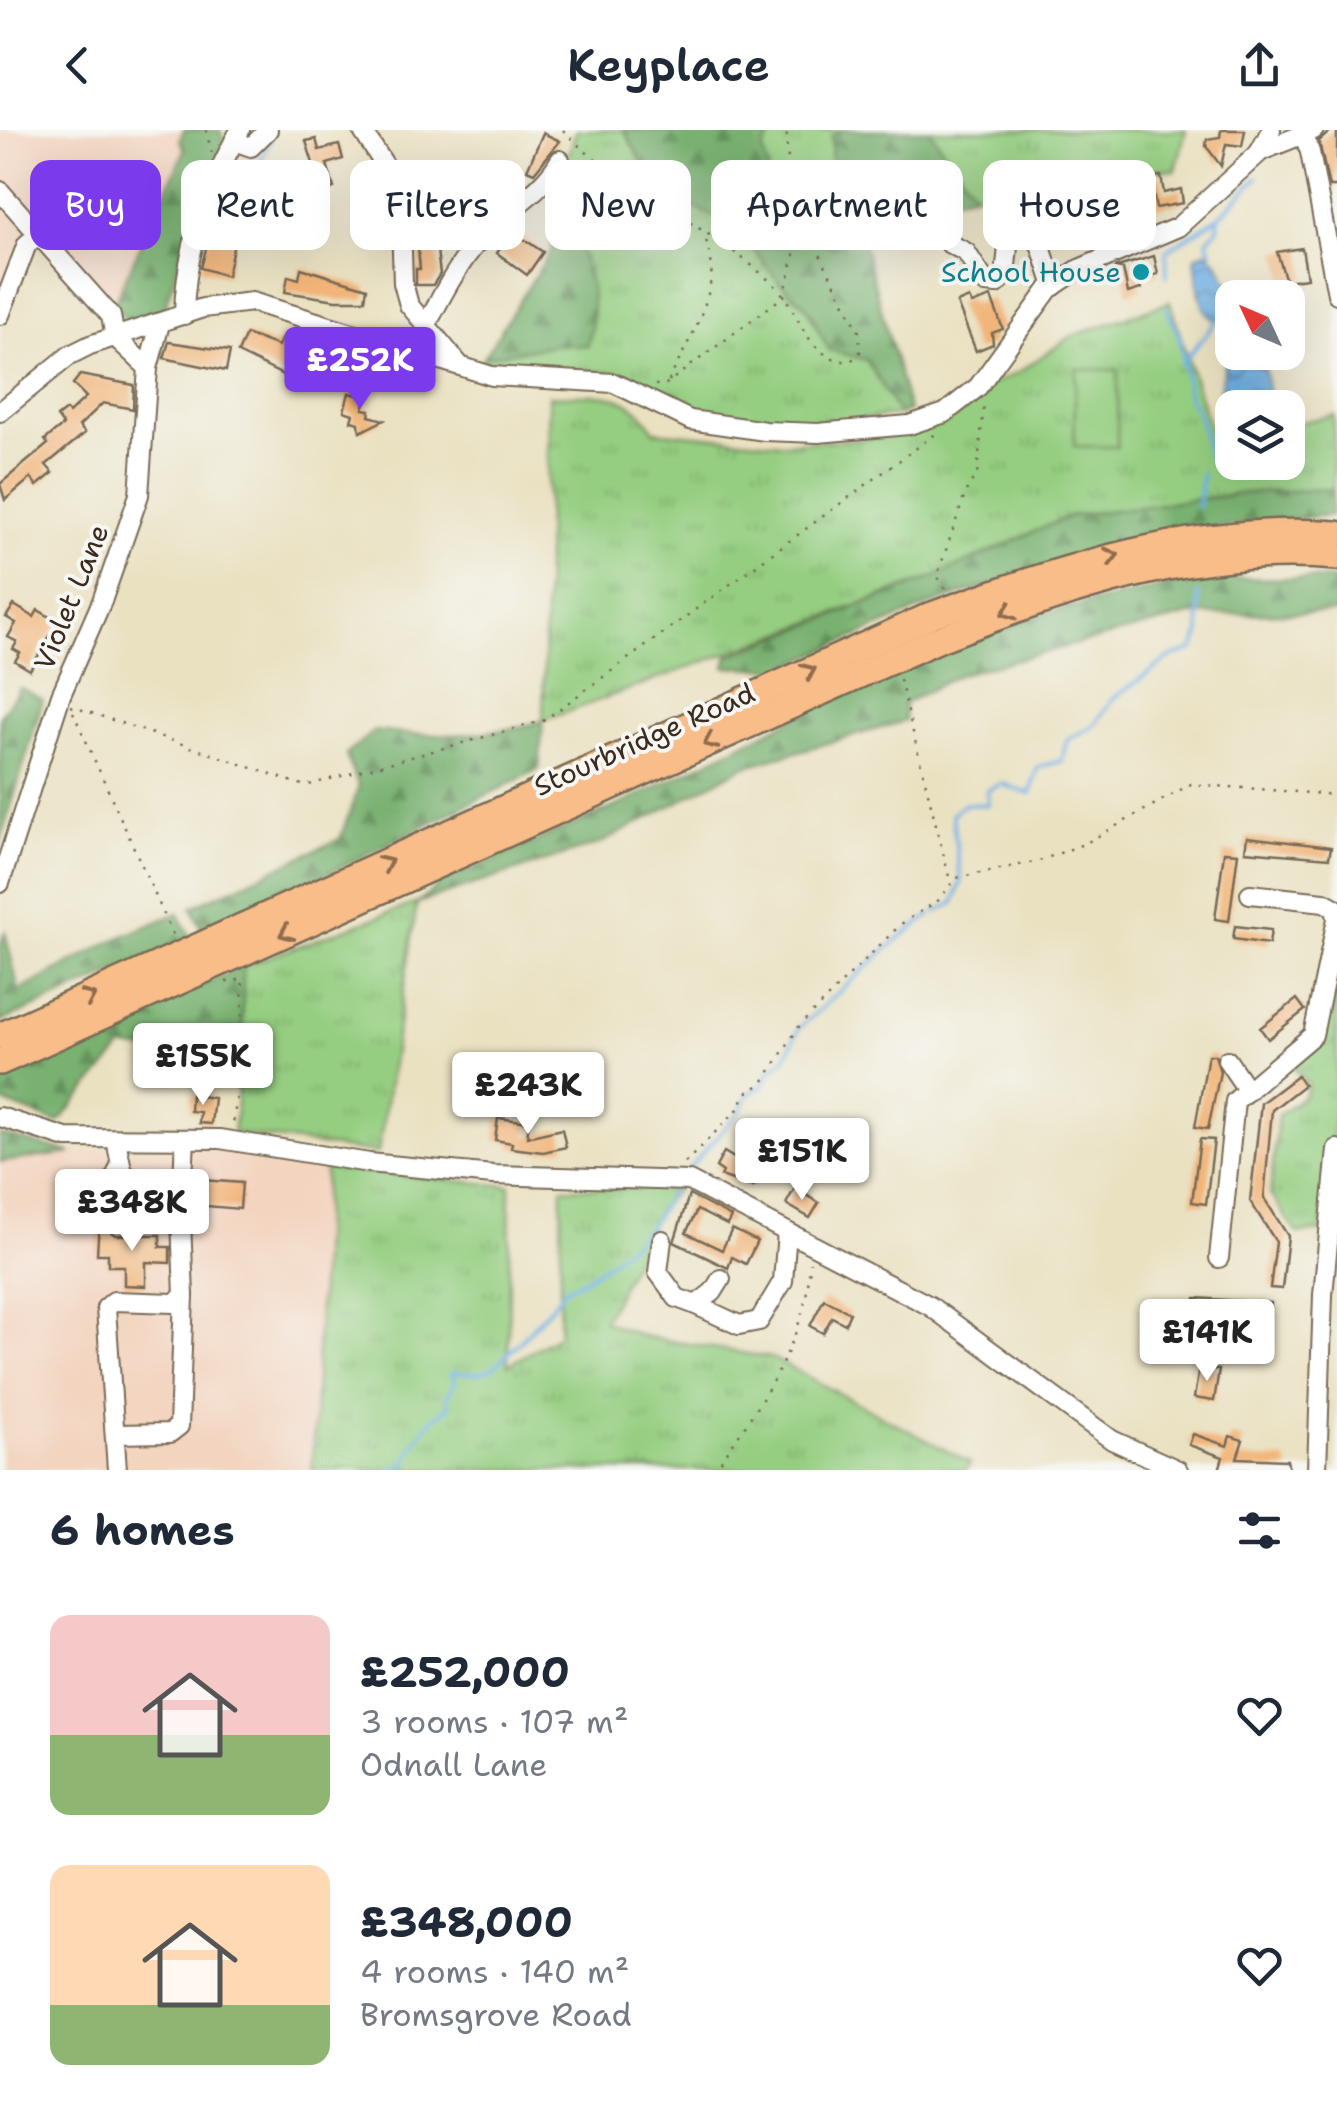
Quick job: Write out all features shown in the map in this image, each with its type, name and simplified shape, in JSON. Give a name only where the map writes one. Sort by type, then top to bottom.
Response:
[{"type":"highway","name":"Stourbridge Road","points":[[2,1052],[932,615],[1036,576],[1192,538],[1309,543],[1337,534]]},
{"type":"highway","name":"Stourbridge Road","points":[[1309,543],[1337,557]]},
{"type":"street","points":[[184,315],[186,275],[198,225],[238,135],[252,147],[268,130]]},
{"type":"street","points":[[362,130],[400,188],[403,283],[408,305],[459,364]]},
{"type":"street","points":[[0,412],[70,355],[223,303],[252,302],[492,376],[614,383],[690,420],[765,431],[849,432],[909,424],[945,413],[978,387],[1054,286],[1080,268],[1178,227],[1259,152],[1271,130]]},
{"type":"street","points":[[1259,152],[1307,132],[1337,294]]},
{"type":"street","points":[[426,326],[448,283],[483,235],[545,184]]},
{"type":"street","points":[[0,190],[30,224]]},
{"type":"street","points":[[962,250],[986,283],[997,284],[1005,276],[1009,238],[1016,231],[1027,230],[1040,244],[1054,286]]},
{"type":"street","points":[[0,315],[30,242]]},
{"type":"street","points":[[53,250],[111,316],[115,337],[148,368]]},
{"type":"street","name":"Violet Lane","points":[[0,884],[62,694],[102,600],[139,495],[148,368],[160,324]]},
{"type":"street","points":[[1220,1258],[1236,1101],[1313,1035],[1333,960],[1335,908],[1324,902],[1250,894]]},
{"type":"street","points":[[1227,1060],[1248,1091]]},
{"type":"street","points":[[0,1117],[66,1138],[230,1140],[369,1163],[492,1175],[689,1181],[930,1306],[1112,1440],[1178,1470]]},
{"type":"street","points":[[116,1434],[170,1432],[179,1426],[185,1140]]},
{"type":"street","points":[[116,1141],[120,1166]]},
{"type":"street","points":[[1317,1470],[1323,1295],[1337,1150]]},
{"type":"street","points":[[662,1240],[656,1263],[663,1283],[677,1298],[739,1325],[758,1321],[783,1281],[787,1232]]},
{"type":"street","points":[[696,1304],[713,1292],[721,1279]]},
{"type":"street","points":[[117,1470],[108,1304],[114,1300],[174,1303],[184,1296]]},
{"type":"path","points":[[564,130],[592,160],[756,269],[784,296],[805,336],[818,349],[833,360],[850,362],[860,352],[859,332],[819,250]]},
{"type":"path","points":[[787,160],[788,130]]},
{"type":"path","points":[[668,382],[710,290],[712,252],[702,232]]},
{"type":"path","points":[[624,389],[668,382],[784,296],[795,250]]},
{"type":"path","points":[[230,1140],[240,1072],[243,980],[198,986],[70,706],[305,786],[543,720],[938,432]]},
{"type":"path","points":[[675,1180],[686,1161],[738,1109],[746,1093],[762,1084],[800,1025],[901,924],[939,900],[956,878],[1040,861],[1086,843],[1191,784],[1337,795]]},
{"type":"path","points":[[715,1470],[785,1364],[808,1298],[810,1243]]},
{"type":"shaded area","points":[[0,130],[184,130],[180,140],[185,149],[161,201],[161,160],[30,160],[30,250],[37,250],[0,319]]},
{"type":"shaded area","points":[[67,250],[138,250],[113,305]]},
{"type":"shaded area","points":[[192,1148],[325,1168],[312,1470],[2,1470],[0,1162],[93,1151]]},
{"type":"green space","points":[[184,130],[220,130],[224,140],[215,160],[181,160],[182,250],[164,311],[132,325],[113,305],[139,250],[161,250],[161,202],[185,150],[180,140]]},
{"type":"green space","points":[[576,130],[624,130],[642,160],[567,160]]},
{"type":"green space","points":[[624,130],[773,130],[763,150],[765,160],[711,160],[711,215],[691,207],[691,160],[641,160]]},
{"type":"green space","points":[[773,130],[843,130],[831,137],[832,160],[765,160],[763,150]]},
{"type":"green space","points":[[843,130],[929,130],[951,160],[831,160],[831,136]]},
{"type":"green space","points":[[929,130],[1186,130],[1176,170],[1156,170],[1156,160],[983,160],[983,192],[975,193],[963,177],[963,160],[951,160]]},
{"type":"green space","points":[[963,177],[975,193],[963,196]]},
{"type":"green space","points":[[691,207],[711,215],[711,250],[754,250],[779,282],[805,305],[829,350],[867,360],[899,415],[832,422],[765,422],[693,412],[616,373],[480,363],[484,357],[558,344],[588,346],[581,250],[691,250]]},
{"type":"green space","points":[[580,250],[591,288],[587,346],[558,344],[484,357],[551,251]]},
{"type":"green space","points":[[754,250],[865,250],[909,411],[899,415],[867,360],[829,350],[805,305],[779,282]]},
{"type":"green space","points":[[1170,302],[1215,445],[1215,480],[1305,480],[1305,421],[1334,415],[1333,489],[1246,493],[1069,516],[937,576],[543,721],[549,396],[596,395],[621,400],[633,406],[654,431],[782,443],[863,439],[925,428],[953,415],[991,384],[1016,374],[1072,336]]},
{"type":"green space","points":[[1076,369],[1118,370],[1117,447],[1074,446]]},
{"type":"green space","points":[[1333,489],[1331,515],[1139,536],[930,605],[780,669],[725,667],[728,656],[937,576],[1069,516],[1246,493]]},
{"type":"green space","points":[[1203,578],[1335,579],[1337,612],[1190,615],[960,674],[904,704],[905,721],[743,767],[601,843],[417,903],[448,879],[626,802],[883,674],[1048,612]]},
{"type":"green space","points":[[20,688],[43,700],[0,843],[0,716]]},
{"type":"green space","points":[[543,721],[539,769],[204,935],[192,907],[340,839],[359,787],[346,755],[374,731],[459,735]]},
{"type":"green space","points":[[417,903],[378,1153],[233,1133],[242,1061],[243,966]]},
{"type":"green space","points":[[178,913],[192,940],[0,1022],[0,945],[5,932],[19,991],[114,940]]},
{"type":"green space","points":[[243,966],[242,1062],[123,1047],[58,1123],[2,1102],[0,1084],[8,1074]]},
{"type":"green space","points":[[1337,969],[1337,1093],[1322,1231],[1297,1233],[1270,1195],[1278,1115],[1304,1096],[1308,1085],[1291,1064]]},
{"type":"green space","points":[[0,1135],[72,1153],[0,1162]]},
{"type":"green space","points":[[325,1168],[510,1186],[508,1365],[559,1335],[562,1188],[678,1188],[660,1208],[604,1321],[642,1336],[772,1358],[970,1463],[966,1470],[312,1470]]},
{"type":"water","points":[[1206,252],[1219,264],[1227,280],[1215,280],[1215,320],[1202,302],[1195,257]]},
{"type":"water","points":[[1224,370],[1265,370],[1268,390],[1220,390]]},
{"type":"building","points":[[1221,130],[1245,130],[1242,146],[1226,144],[1221,166],[1206,146],[1207,139],[1220,137]]},
{"type":"building","points":[[1337,130],[1337,187],[1329,187],[1319,141]]},
{"type":"building","points":[[543,133],[560,141],[534,173],[527,170]]},
{"type":"building","points":[[316,139],[319,150],[339,145],[343,159],[330,163],[330,160],[312,160],[306,141]]},
{"type":"building","points":[[1161,176],[1164,193],[1181,189],[1183,203],[1156,208],[1156,177]]},
{"type":"building","points":[[525,240],[543,252],[527,275],[497,253],[525,250]]},
{"type":"building","points":[[1302,248],[1307,278],[1286,280],[1277,252]]},
{"type":"building","points":[[206,250],[232,250],[227,276],[201,268]]},
{"type":"building","points":[[418,250],[437,250],[440,274],[433,285],[416,285],[416,269],[420,269]]},
{"type":"building","name":"School House","points":[[1154,256],[1158,274],[1138,279],[1141,289],[1128,293],[1123,269],[1114,268]]},
{"type":"building","points":[[301,268],[367,288],[365,300],[285,292],[288,276],[299,279]]},
{"type":"building","points":[[991,297],[1003,329],[992,333],[993,344],[976,351],[957,303],[969,298],[972,304]]},
{"type":"building","points":[[307,332],[318,335],[311,354],[294,347],[283,375],[238,353],[246,334],[278,346],[282,338],[296,343]]},
{"type":"building","points":[[169,342],[230,351],[226,371],[164,358]]},
{"type":"building","points":[[80,375],[134,385],[133,409],[103,403],[79,426],[85,433],[46,465],[53,473],[37,486],[31,478],[5,500],[0,484],[48,444],[45,440],[63,425],[57,417],[66,410],[69,413],[86,397],[73,384]]},
{"type":"building","points":[[349,393],[366,397],[363,409],[370,410],[369,416],[384,420],[360,432],[359,423],[351,421],[353,414],[344,411]]},
{"type":"building","points":[[14,605],[34,617],[38,610],[58,622],[30,670],[15,661],[20,653],[13,649],[17,642],[8,637],[16,623],[6,617]]},
{"type":"building","points":[[1247,837],[1331,847],[1329,858],[1245,851]]},
{"type":"building","points":[[1224,852],[1238,853],[1229,921],[1215,919]]},
{"type":"building","points":[[1235,926],[1271,930],[1269,944],[1233,939]]},
{"type":"building","points":[[1297,999],[1305,1010],[1268,1039],[1260,1028]]},
{"type":"building","points":[[1208,1055],[1215,1055],[1220,1072],[1208,1129],[1195,1127]]},
{"type":"building","points":[[1297,1076],[1304,1085],[1272,1110],[1264,1198],[1288,1236],[1282,1289],[1270,1288],[1276,1242],[1250,1201],[1261,1103]]},
{"type":"building","points":[[191,1095],[214,1098],[211,1124],[199,1123],[200,1112],[190,1111]]},
{"type":"building","points":[[498,1118],[529,1122],[527,1137],[562,1129],[566,1147],[543,1152],[511,1148],[512,1143],[495,1140]]},
{"type":"building","points":[[1200,1139],[1214,1140],[1206,1204],[1192,1202]]},
{"type":"building","points":[[724,1152],[761,1174],[753,1187],[721,1176],[723,1172],[716,1167]]},
{"type":"building","points":[[202,1180],[242,1183],[240,1209],[194,1205]]},
{"type":"building","points":[[795,1188],[819,1203],[810,1218],[786,1204]]},
{"type":"building","points":[[689,1195],[731,1217],[727,1225],[697,1210],[686,1233],[722,1250],[732,1229],[757,1241],[746,1264],[732,1257],[728,1268],[674,1242]]},
{"type":"building","points":[[99,1223],[115,1235],[160,1235],[160,1247],[170,1247],[170,1263],[146,1262],[146,1286],[124,1285],[124,1266],[108,1266],[108,1254],[97,1254]]},
{"type":"building","points":[[1196,1298],[1271,1303],[1270,1316],[1195,1312]]},
{"type":"building","points":[[824,1299],[850,1313],[845,1324],[832,1317],[823,1333],[810,1326]]},
{"type":"building","points":[[1199,1368],[1219,1370],[1214,1401],[1194,1398]]},
{"type":"building","points":[[1193,1434],[1227,1446],[1230,1436],[1243,1440],[1237,1458],[1287,1460],[1289,1470],[1219,1470],[1223,1457],[1189,1445]]},
{"type":"waterway","points":[[261,160],[271,139]]},
{"type":"waterway","points":[[1167,276],[1166,251],[1219,217],[1257,178]]},
{"type":"waterway","points":[[1211,252],[1207,240],[1218,228],[1219,217]]},
{"type":"waterway","points":[[1167,309],[1180,338],[1189,399],[1198,413],[1211,462]]},
{"type":"waterway","points":[[1181,364],[1215,323]]},
{"type":"waterway","points":[[1198,507],[1202,473]]},
{"type":"waterway","points":[[936,912],[954,903],[961,881],[952,814],[965,804],[988,805],[987,790],[1002,784],[1030,794],[1038,767],[1062,761],[1067,740],[1095,725],[1111,700],[1171,657],[1193,650],[1200,632],[1198,593]]},
{"type":"waterway","points":[[689,1168],[741,1110],[748,1094],[763,1086],[770,1070],[785,1059],[799,1028],[898,939],[931,915]]},
{"type":"waterway","points":[[391,1470],[406,1465],[422,1432],[449,1408],[446,1398],[455,1382],[451,1373],[482,1372],[496,1365],[566,1287],[596,1272],[648,1228],[672,1192]]},
{"type":"place","name":"School House","points":[[1141,272]]}]
